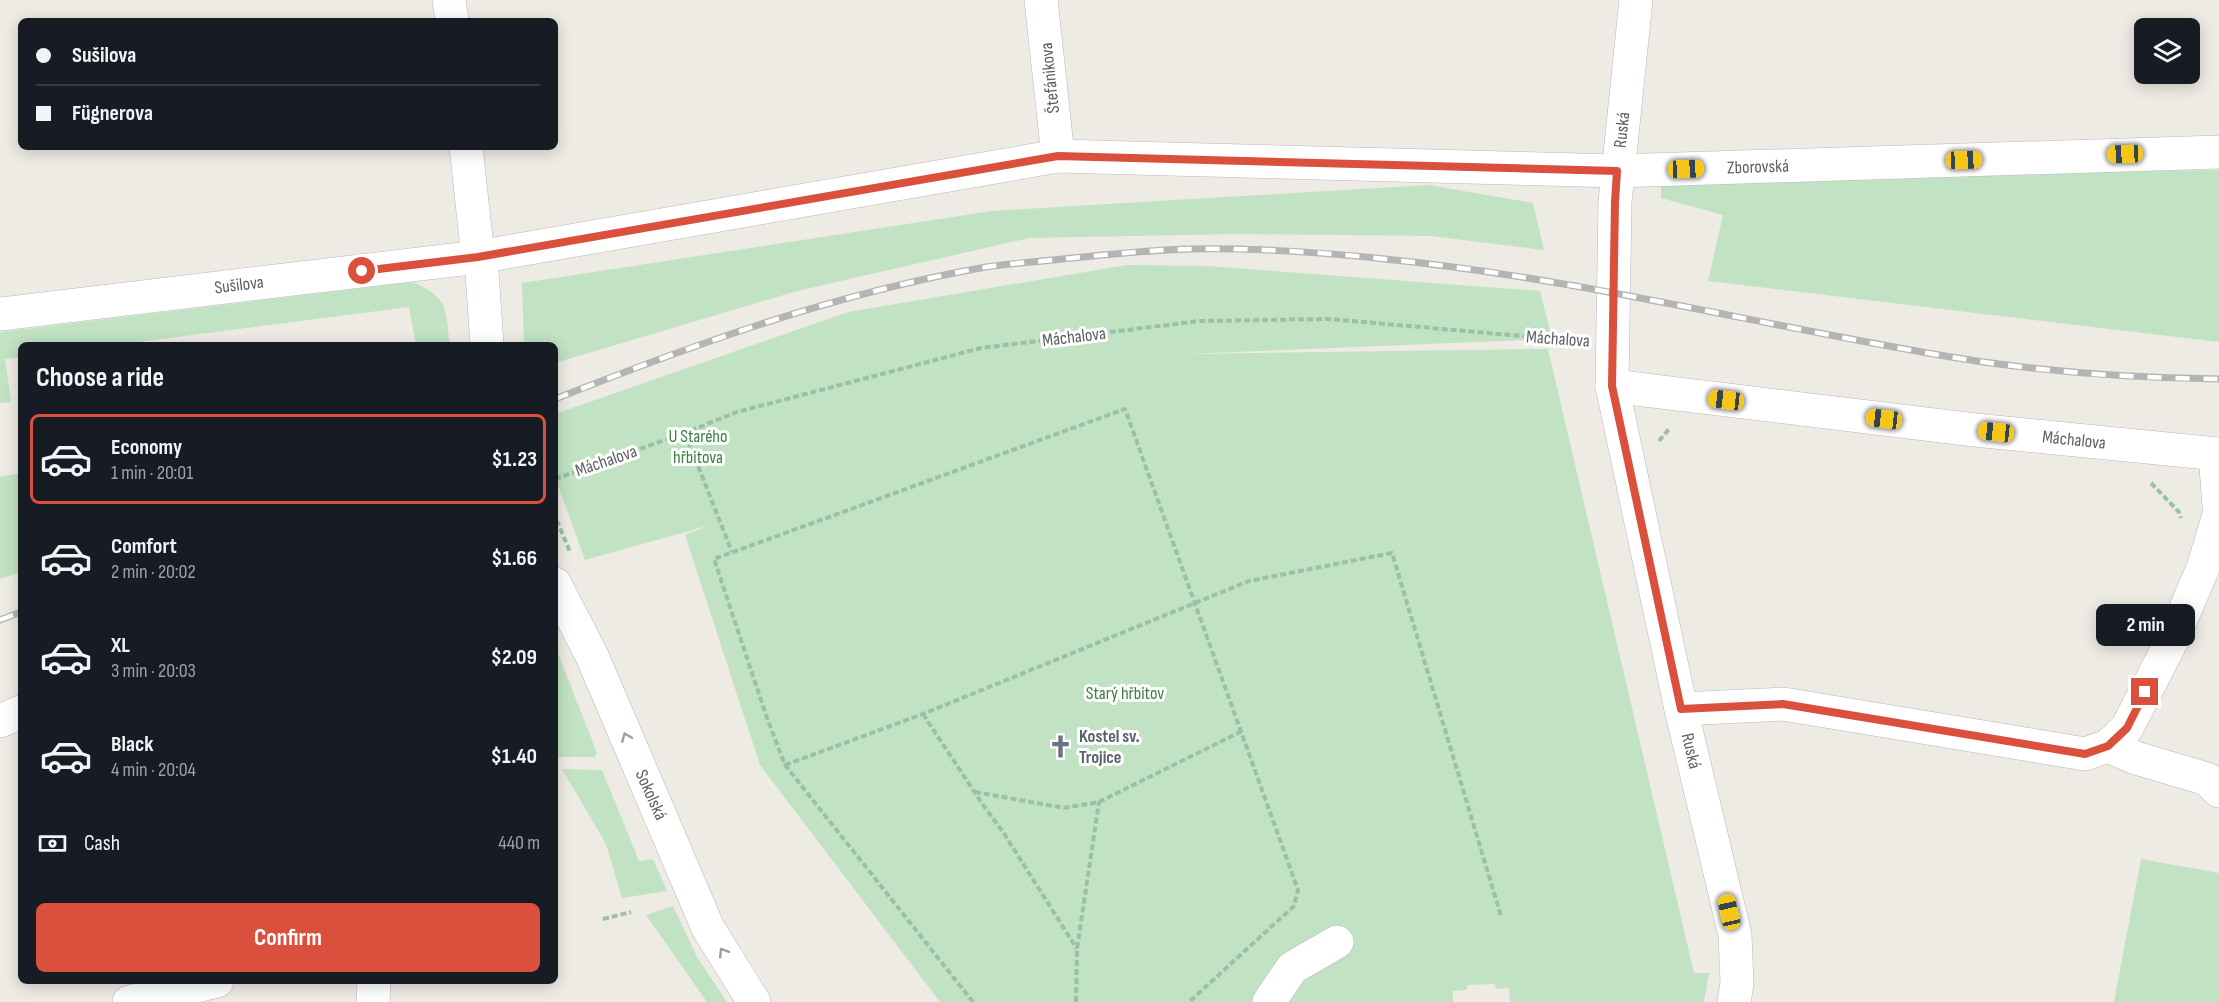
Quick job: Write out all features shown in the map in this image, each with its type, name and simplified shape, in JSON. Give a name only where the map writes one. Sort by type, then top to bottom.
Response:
[{"type":"street","points":[[449,0],[452,18]]},
{"type":"street","name":"Štefánikova","points":[[1041,0],[1058,156]]},
{"type":"street","name":"Ruská","points":[[1636,0],[1617,171],[1612,386],[1681,709],[1735,935],[1737,983],[1734,1002]]},
{"type":"street","points":[[466,150],[478,257],[482,273],[487,342]]},
{"type":"street","name":"Zborovská","points":[[478,257],[1058,156],[1617,171],[2219,152]]},
{"type":"street","name":"Sušilova","points":[[0,314],[478,257]]},
{"type":"street","name":"Máchalova","points":[[1612,386],[1975,430],[2217,454],[2219,506]]},
{"type":"street","points":[[1681,709],[1783,704],[2085,754],[2108,746],[2127,728],[2173,638],[2203,568],[2219,515]]},
{"type":"street","name":"Sokolská","points":[[558,590],[592,656],[708,928],[754,1002]]},
{"type":"street","points":[[0,721],[18,713]]},
{"type":"street","points":[[2108,746],[2136,758],[2207,779],[2219,791]]},
{"type":"street","points":[[1269,1002],[1292,968],[1337,942]]},
{"type":"street","points":[[129,1002],[204,984]]},
{"type":"street","points":[[373,1002],[374,984]]},
{"type":"path","name":"Máchalova","points":[[558,478],[737,412],[981,348],[1200,321],[1329,319],[1552,339],[1612,342]]},
{"type":"path","points":[[973,1002],[785,765],[714,559],[1125,409],[1298,890],[1294,906],[1189,1002]]},
{"type":"path","points":[[1655,446],[1669,429]]},
{"type":"path","points":[[684,433],[732,552]]},
{"type":"path","points":[[2144,479],[2150,482],[2179,512],[2182,522]]},
{"type":"path","points":[[785,765],[923,714],[1249,581],[1392,553],[1501,916]]},
{"type":"path","points":[[923,714],[1004,832],[1077,949]]},
{"type":"path","points":[[975,792],[1065,808],[1099,802],[1242,731]]},
{"type":"path","points":[[1076,1002],[1077,949],[1099,802]]},
{"type":"path","points":[[603,919],[631,912]]},
{"type":"green space","points":[[2219,170],[2219,342],[1708,281],[1723,215],[1661,198],[1661,178]]},
{"type":"green space","points":[[1428,185],[1533,203],[1544,250],[1432,236],[1234,234],[1029,238],[797,291],[558,362],[558,342],[524,342],[522,283],[992,211]]},
{"type":"green space","name":"Starý hřbitov","points":[[1127,265],[1207,266],[1540,291],[1552,339],[1185,354],[1548,349],[1694,973],[1709,973],[1704,1002],[1516,1002],[1510,1001],[1509,988],[1496,989],[1495,984],[1467,985],[1467,990],[1453,991],[1453,1002],[940,1002],[760,765],[685,535],[710,525],[585,560],[558,485],[558,413],[848,312]]},
{"type":"green space","points":[[413,282],[440,300],[446,313],[450,342],[415,342],[409,307],[138,342],[18,342],[18,357],[5,359],[11,402],[0,403],[0,332]]},
{"type":"green space","points":[[18,474],[18,573],[0,579],[0,477]]},
{"type":"green space","points":[[558,654],[597,753],[594,757],[558,757]]},
{"type":"green space","points":[[562,769],[602,770],[639,861],[653,859],[667,891],[622,898],[606,844]]},
{"type":"green space","points":[[2141,859],[2219,873],[2219,1002],[2114,1002]]},
{"type":"green space","points":[[673,906],[697,957],[727,1002],[707,1002],[646,915]]},
{"type":"railway","points":[[558,398],[767,322],[930,278],[995,266],[1190,249],[1312,252],[1453,267],[1587,288],[1855,340],[1996,364],[2070,372],[2219,379]]},
{"type":"railway","points":[[0,620],[18,613]]},
{"type":"place","name":"Kostel sv. Trojice","points":[[1061,746]]},
{"type":"route","points":[[362,271],[478,257],[1058,156],[1617,171],[1612,386],[1681,709],[1783,704],[2085,754],[2108,746],[2127,728],[2145,692]]},
{"type":"park label","name":"U Starého hřbitova","points":[[698,446]]}]
